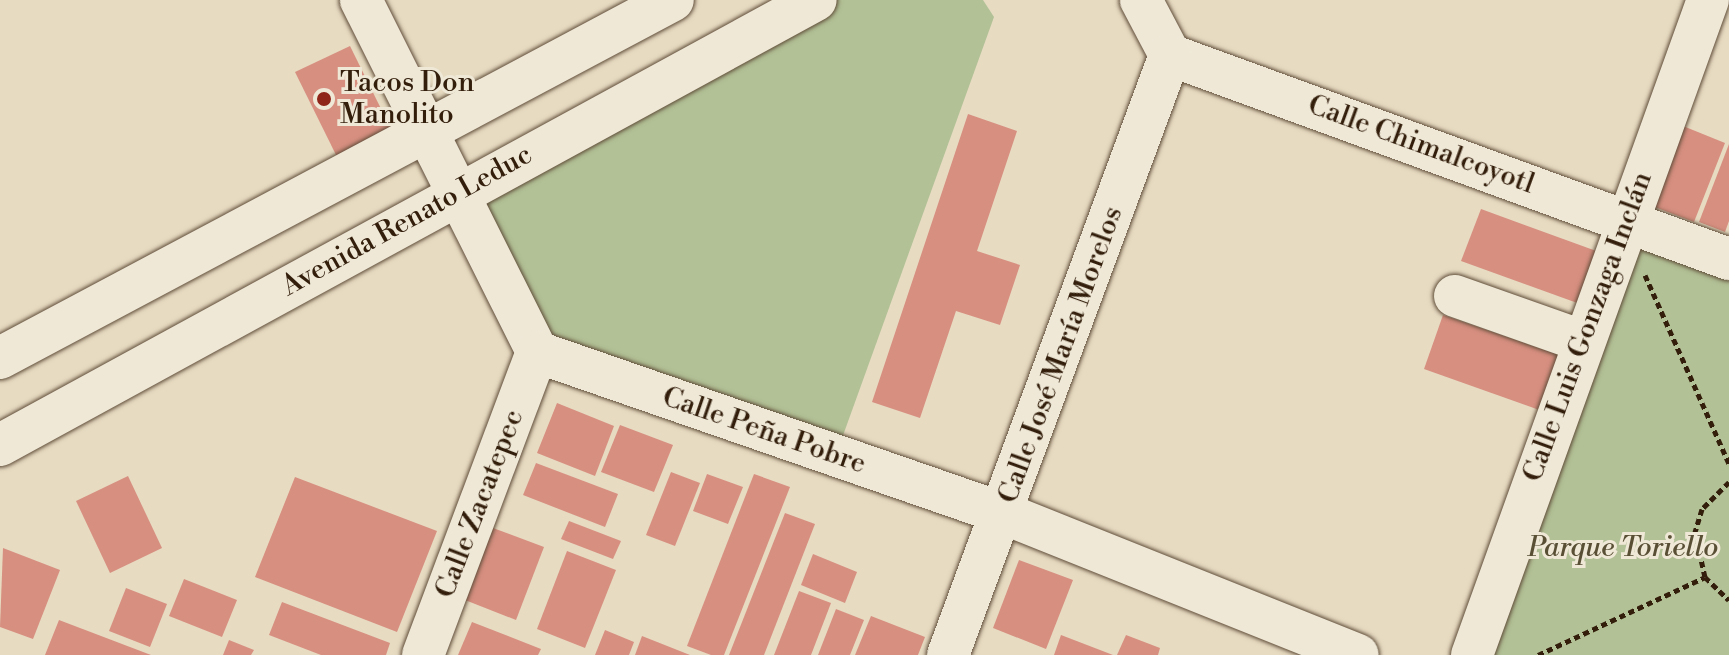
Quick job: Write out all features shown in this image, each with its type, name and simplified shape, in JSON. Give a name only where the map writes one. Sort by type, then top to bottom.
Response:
[{"type":"street","points":[[361,0],[537,352]]},
{"type":"street","points":[[0,358],[673,0]]},
{"type":"street","name":"Avenida Renato Leduc","points":[[0,445],[456,193],[816,0]]},
{"type":"street","points":[[1141,0],[1170,55]]},
{"type":"street","name":"Calle Luis Gonzaga Inclán","points":[[1472,655],[1625,219],[1708,0]]},
{"type":"street","name":"Calle Chimalcoyotl","points":[[1170,55],[1729,259]]},
{"type":"street","name":"Calle José María Morelos","points":[[948,655],[1170,55]]},
{"type":"street","points":[[1455,296],[1582,341]]},
{"type":"street","name":"Calle Peña Pobre","points":[[537,352],[1003,513],[1358,655]]},
{"type":"street","name":"Calle Zacatepec","points":[[423,655],[537,352]]},
{"type":"path","points":[[1625,219],[1662,323],[1729,464]]},
{"type":"path","points":[[1729,482],[1702,509],[1695,532],[1705,577],[1729,600]]},
{"type":"path","points":[[1538,655],[1705,577]]},
{"type":"green space","points":[[835,0],[983,0],[994,17],[841,441],[553,341],[472,193]]},
{"type":"green space","name":"Parque Toriello","points":[[1625,219],[1729,259],[1729,655],[1472,655]]},
{"type":"building","points":[[350,46],[394,135],[339,161],[295,72]]},
{"type":"building","points":[[968,114],[1017,131],[977,251],[1020,265],[1000,325],[956,311],[920,418],[872,402]]},
{"type":"building","points":[[1683,126],[1725,143],[1694,222],[1652,206]]},
{"type":"building","points":[[1729,144],[1729,221],[1725,232],[1699,222]]},
{"type":"building","points":[[1481,209],[1599,252],[1580,304],[1461,261]]},
{"type":"building","points":[[1443,315],[1562,356],[1542,411],[1424,369]]},
{"type":"building","points":[[557,403],[614,426],[595,476],[537,453]]},
{"type":"building","points":[[620,425],[673,445],[654,492],[601,472]]},
{"type":"building","points":[[536,463],[618,494],[605,527],[523,495]]},
{"type":"building","points":[[671,472],[700,483],[675,546],[646,535]]},
{"type":"building","points":[[707,474],[743,487],[728,524],[693,511]]},
{"type":"building","points":[[754,474],[790,487],[724,655],[711,655],[687,646]]},
{"type":"building","points":[[128,476],[162,548],[110,573],[76,501]]},
{"type":"building","points":[[295,477],[437,531],[397,632],[255,577]]},
{"type":"building","points":[[785,513],[815,524],[764,655],[729,655]]},
{"type":"building","points":[[569,521],[621,541],[613,559],[561,539]]},
{"type":"building","points":[[493,528],[544,547],[516,620],[465,600]]},
{"type":"building","points":[[3,548],[60,570],[33,639],[0,627]]},
{"type":"building","points":[[567,551],[616,570],[585,648],[537,629]]},
{"type":"building","points":[[813,554],[857,572],[845,603],[801,585]]},
{"type":"building","points":[[1019,560],[1073,580],[1046,649],[993,628]]},
{"type":"building","points":[[184,579],[237,600],[222,637],[169,616]]},
{"type":"building","points":[[126,588],[167,604],[150,647],[109,631]]},
{"type":"building","points":[[799,591],[831,603],[811,655],[774,655]]},
{"type":"building","points":[[282,602],[390,643],[386,655],[321,655],[269,635]]},
{"type":"building","points":[[836,609],[864,620],[850,655],[818,655]]},
{"type":"building","points":[[871,616],[925,637],[918,655],[855,655]]},
{"type":"building","points":[[59,620],[151,655],[45,655]]},
{"type":"building","points":[[472,622],[541,649],[538,655],[458,655]]},
{"type":"building","points":[[605,630],[634,642],[629,655],[595,655]]},
{"type":"building","points":[[1061,635],[1113,655],[1054,655]]},
{"type":"building","points":[[1126,635],[1160,648],[1158,655],[1117,655]]},
{"type":"building","points":[[642,636],[690,655],[635,655]]},
{"type":"building","points":[[229,640],[254,650],[251,655],[223,655]]},
{"type":"place","name":"Tacos Don Manolito","points":[[324,99]]}]
